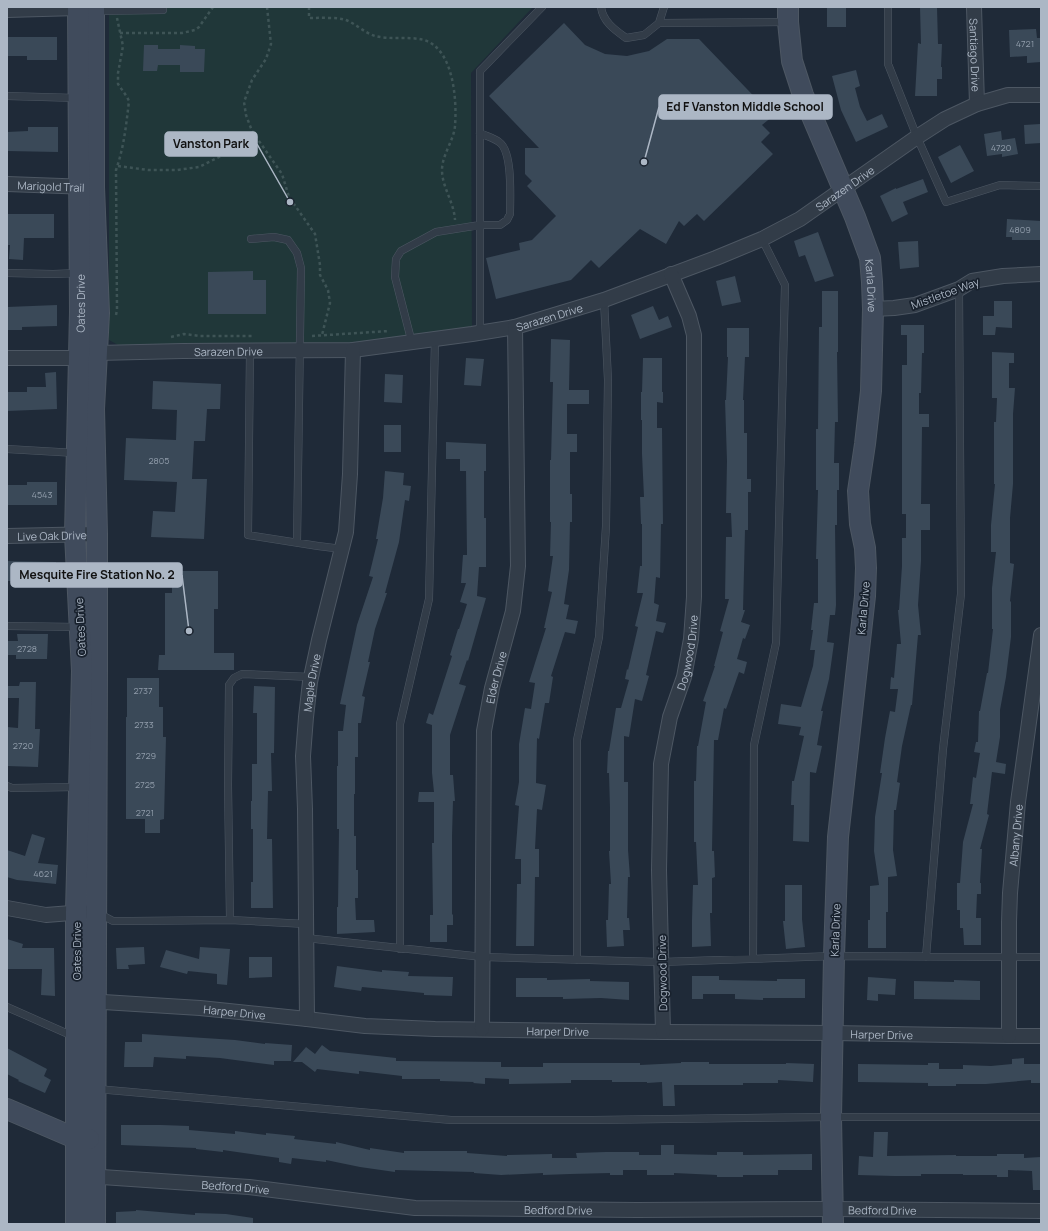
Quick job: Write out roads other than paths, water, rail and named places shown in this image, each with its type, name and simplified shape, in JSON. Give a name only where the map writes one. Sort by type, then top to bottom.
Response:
[{"type":"main road","name":"Oates Drive","points":[[86,8],[78,98],[99,313],[94,409],[97,534],[96,1089],[86,1139]]},
{"type":"main road","name":"Oates Drive","points":[[86,8],[86,187],[79,273],[80,312],[75,535],[82,671],[76,912],[76,1038],[86,1139],[86,1176],[95,1224]]},
{"type":"main road","name":"Karla Drive","points":[[788,14],[792,61],[794,68],[803,96],[855,217],[870,258],[872,282],[873,309],[871,392],[858,491],[860,524],[865,548],[866,596],[838,837],[831,1118],[833,1216]]},
{"type":"main road","points":[[7,1109],[86,1139]]},
{"type":"main road","name":"Oates Drive","points":[[76,1224],[86,1176]]},
{"type":"street","name":"Santiago Drive","points":[[974,7],[977,104]]},
{"type":"street","points":[[7,10],[86,8]]},
{"type":"street","name":"Sarazen Drive","points":[[7,358],[78,358],[97,353],[183,351],[353,350],[410,338],[435,340],[515,327],[604,300],[716,258],[762,238],[800,219],[916,137],[945,119],[977,104],[1008,95],[1041,95]]},
{"type":"street","name":"Marigold Trail","points":[[7,184],[86,187]]},
{"type":"street","name":"Dogwood Drive","points":[[663,1032],[659,870],[661,764],[670,717],[684,678],[691,639],[694,597],[694,335],[690,316],[671,274]]},
{"type":"street","name":"Mistletoe Way","points":[[873,309],[915,305],[959,289],[972,281],[1003,276],[1041,274]]},
{"type":"street","name":"Elder Drive","points":[[482,1030],[484,731],[492,688],[513,611],[518,566],[515,327]]},
{"type":"street","name":"Maple Drive","points":[[307,1018],[306,809],[303,756],[311,676],[346,532],[350,474],[353,350]]},
{"type":"street","name":"Live Oak Drive","points":[[7,536],[97,534]]},
{"type":"street","name":"Albany Drive","points":[[1009,1036],[1010,907],[1018,802],[1041,635]]},
{"type":"street","points":[[7,908],[46,915],[96,912]]},
{"type":"street","name":"Harper Drive","points":[[76,1000],[200,1008],[307,1018],[365,1026],[435,1029],[1041,1036]]},
{"type":"street","name":"Bedford Drive","points":[[86,1176],[249,1187],[415,1208],[637,1210],[833,1216],[1041,1211]]},
{"type":"lane","points":[[86,8],[163,10],[162,7]]},
{"type":"lane","points":[[480,333],[480,71],[542,7]]},
{"type":"lane","points":[[601,7],[602,14],[613,29],[626,38],[644,35],[659,23],[664,7]]},
{"type":"lane","points":[[888,7],[888,64],[916,137],[946,202],[1000,186],[1041,186]]},
{"type":"lane","points":[[659,23],[788,14]]},
{"type":"lane","points":[[7,96],[78,98]]},
{"type":"lane","points":[[410,338],[394,277],[396,259],[401,252],[436,232],[480,225],[500,225],[507,220],[510,214],[509,167],[506,151],[500,142],[480,133]]},
{"type":"lane","points":[[251,238],[274,236],[288,240],[297,253],[301,268],[301,351],[297,543]]},
{"type":"lane","points":[[753,959],[754,745],[776,643],[785,285],[762,238]]},
{"type":"lane","points":[[7,273],[79,273]]},
{"type":"lane","points":[[926,957],[943,749],[961,594],[959,289]]},
{"type":"lane","points":[[577,960],[577,740],[599,637],[606,526],[608,380],[604,300]]},
{"type":"lane","points":[[400,949],[400,724],[429,599],[435,340]]},
{"type":"lane","points":[[250,351],[248,535],[342,549]]},
{"type":"lane","points":[[7,449],[77,453]]},
{"type":"lane","points":[[7,626],[80,627]]},
{"type":"lane","points":[[230,920],[228,785],[229,685],[234,678],[242,674],[311,676]]},
{"type":"lane","points":[[7,786],[12,788],[79,788]]},
{"type":"lane","points":[[96,912],[113,921],[230,920],[306,931],[400,949],[483,957],[661,962],[834,956],[1041,957]]},
{"type":"lane","points":[[7,1007],[76,1038]]},
{"type":"lane","points":[[96,1089],[451,1120],[1041,1117]]},
{"type":"place","name":"Ed F Vanston Middle School","points":[[644,162]]},
{"type":"place","name":"Vanston Park","points":[[290,202]]},
{"type":"place","name":"Mesquite Fire Station No. 2","points":[[189,631]]}]
